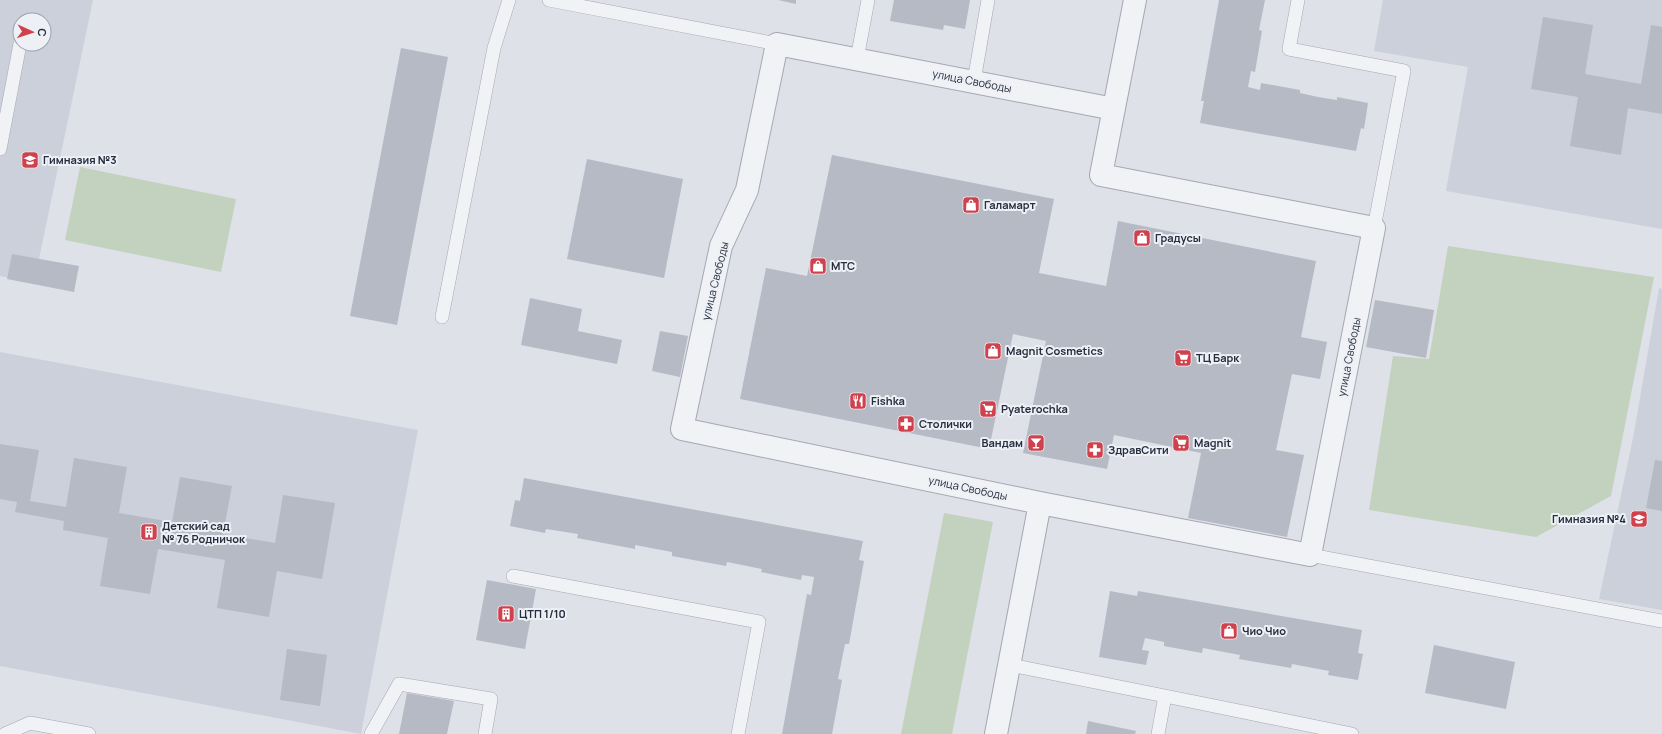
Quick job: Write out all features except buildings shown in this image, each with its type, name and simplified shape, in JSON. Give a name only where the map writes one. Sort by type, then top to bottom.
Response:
[{"type":"street","points":[[1134,0],[1101,175],[1374,228]]},
{"type":"street","name":"улица Свободы","points":[[1114,109],[777,44],[747,190],[721,246],[682,429],[1040,503],[1310,555],[1374,228]]},
{"type":"street","points":[[996,734],[1040,503]]},
{"type":"lane","points":[[442,317],[494,48],[509,0]]},
{"type":"lane","points":[[549,0],[777,44]]},
{"type":"lane","points":[[857,59],[868,0]]},
{"type":"lane","points":[[974,81],[988,0]]},
{"type":"lane","points":[[1298,0],[1289,49],[1404,71],[1374,228]]},
{"type":"lane","points":[[0,149],[18,52]]},
{"type":"lane","points":[[1310,555],[1662,621]]},
{"type":"lane","points":[[513,576],[759,622],[738,734]]},
{"type":"lane","points":[[1010,665],[1352,734]]},
{"type":"lane","points":[[371,734],[399,684],[491,699],[485,734]]},
{"type":"lane","points":[[1158,734],[1165,696]]},
{"type":"lane","points":[[5,734],[30,723],[89,734]]},
{"type":"shaded area","name":"Гимназия №3","points":[[0,0],[93,0],[34,283],[0,276]]},
{"type":"shaded area","points":[[1383,0],[1662,0],[1662,229],[1446,191],[1468,67],[1374,51]]},
{"type":"shaded area","name":"Гимназия №4","points":[[1659,288],[1662,289],[1662,610],[1599,599],[1633,438]]},
{"type":"shaded area","points":[[0,352],[418,430],[361,734],[0,666]]},
{"type":"green space","points":[[80,167],[236,199],[221,272],[65,240]]},
{"type":"green space","points":[[1448,246],[1654,277],[1611,496],[1536,537],[1369,510],[1393,356],[1429,359]]},
{"type":"green space","points":[[944,513],[993,522],[952,734],[901,734]]},
{"type":"place","name":"Гимназия №3","points":[[30,160]]},
{"type":"place","name":"Галамарт","points":[[971,205]]},
{"type":"place","name":"Градусы","points":[[1142,238]]},
{"type":"place","name":"МТС","points":[[818,266]]},
{"type":"place","name":"Magnit Cosmetics","points":[[993,351]]},
{"type":"place","name":"ТЦ Барк","points":[[1183,358]]},
{"type":"place","name":"Fishka","points":[[858,401]]},
{"type":"place","name":"Pyaterochka","points":[[988,409]]},
{"type":"place","name":"Столички","points":[[906,424]]},
{"type":"place","name":"Вандам","points":[[1036,443]]},
{"type":"place","name":"Magnit","points":[[1181,443]]},
{"type":"place","name":"ЗдравСити","points":[[1095,450]]},
{"type":"place","name":"Гимназия №4","points":[[1639,519]]},
{"type":"place","name":"Детский сад № 76 Родничок","points":[[149,532]]},
{"type":"place","name":"ЦТП 1/10","points":[[506,614]]},
{"type":"place","name":"Чио Чио","points":[[1229,631]]}]
